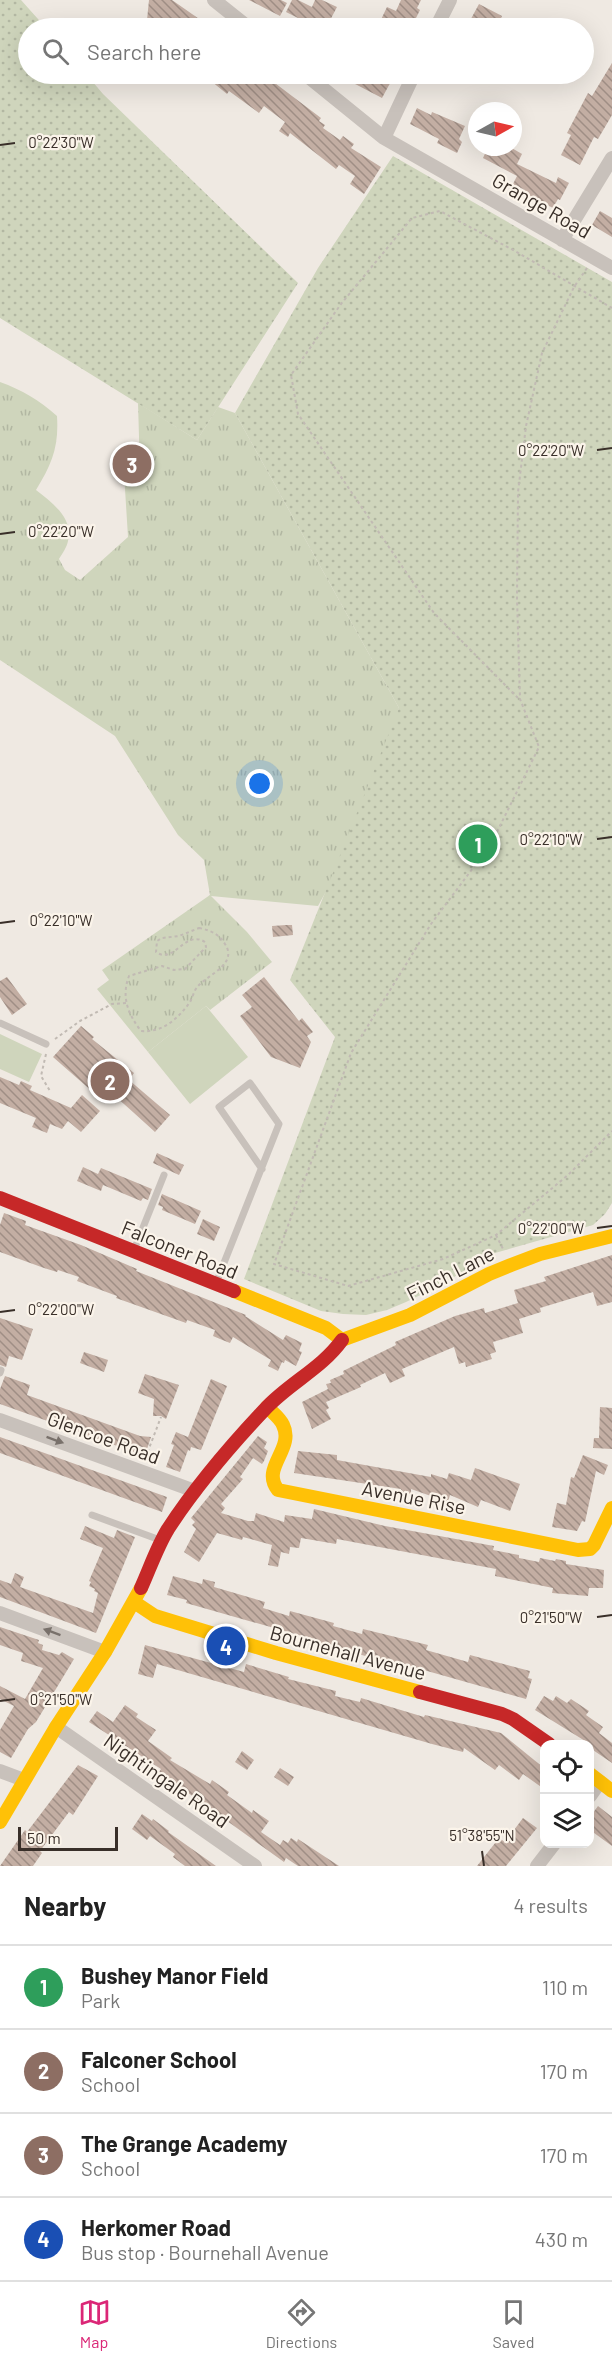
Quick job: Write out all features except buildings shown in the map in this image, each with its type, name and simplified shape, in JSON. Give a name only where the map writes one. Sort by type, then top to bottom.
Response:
[{"type":"street","points":[[214,0],[229,5],[240,18]]},
{"type":"street","points":[[441,18],[450,0]]},
{"type":"street","name":"Grange Road","points":[[316,84],[384,138],[612,268]]},
{"type":"street","points":[[384,138],[409,84]]},
{"type":"street","points":[[562,240],[612,158]]},
{"type":"street","name":"Falconer Road","points":[[0,1198],[326,1328],[342,1340]]},
{"type":"street","name":"Finch Lane","points":[[342,1340],[410,1315],[511,1264],[540,1254],[612,1236]]},
{"type":"street","points":[[0,1822],[56,1726],[105,1652],[134,1602],[162,1541],[195,1491],[267,1407],[287,1388],[330,1358],[342,1340]]},
{"type":"street","name":"Avenue Rise","points":[[267,1407],[280,1420],[286,1434],[284,1447],[271,1477],[278,1490],[578,1550],[590,1549],[594,1545],[612,1508]]},
{"type":"street","name":"Glencoe Road","points":[[0,1420],[195,1491]]},
{"type":"street","name":"Bournehall Avenue","points":[[134,1602],[155,1616],[276,1653],[502,1714],[543,1740]]},
{"type":"street","points":[[0,1613],[105,1652]]},
{"type":"street","name":"Nightingale Road","points":[[56,1726],[255,1866]]},
{"type":"street","points":[[0,1772],[24,1780]]},
{"type":"street","points":[[591,1794],[595,1778],[612,1791]]},
{"type":"street","points":[[537,1866],[551,1848]]},
{"type":"lane","points":[[0,1023],[46,1044]]},
{"type":"lane","points":[[215,1285],[262,1169],[279,1124],[250,1083],[219,1107],[262,1169]]},
{"type":"lane","points":[[134,1251],[164,1174]]},
{"type":"lane","points":[[92,1515],[162,1541]]},
{"type":"path","points":[[520,699],[434,613],[298,414],[291,375],[341,304],[412,219],[440,211],[515,251],[612,308]]},
{"type":"path","points":[[594,258],[574,287],[542,353],[526,426],[518,492],[517,598],[520,699],[539,747],[491,844],[431,924],[351,1053],[274,1264],[348,1286],[443,1259],[496,1234],[568,1175],[612,1131]]},
{"type":"path","points":[[199,928],[210,930],[227,946],[229,953],[226,961],[215,974],[198,986],[190,1002],[166,1027],[154,1032],[141,1031],[131,1018],[126,1003],[125,986],[129,976],[162,966],[174,970],[185,969],[206,947],[205,942],[196,938],[187,941],[173,952],[160,954],[156,951],[156,946],[162,938],[179,936],[199,928]]},
{"type":"path","points":[[80,1020],[112,1004],[126,1003]]},
{"type":"path","points":[[141,1452],[148,1451],[161,1417]]},
{"type":"green space","points":[[0,0],[21,0],[37,18],[18,18],[18,84],[94,84],[298,283],[197,440],[0,318]]},
{"type":"green space","points":[[393,156],[612,282],[612,1203],[605,1214],[593,1225],[495,1253],[437,1287],[406,1302],[366,1315],[321,1311],[244,1279],[335,1037],[290,980],[399,708],[235,413],[318,268]]},
{"type":"green space","points":[[0,382],[30,396],[57,416],[57,437],[53,455],[36,490],[65,518],[68,525],[68,541],[59,559],[65,570],[80,580],[128,537],[124,473],[140,470],[138,403],[197,440],[218,407],[235,413],[399,708],[383,788],[318,906],[211,896],[247,932],[272,962],[210,1010],[206,1006],[148,1052],[97,989],[109,980],[102,970],[210,895],[204,860],[178,835],[115,736],[0,660]]},
{"type":"green space","points":[[206,1006],[248,1057],[190,1104],[148,1052]]},
{"type":"green space","points":[[0,1034],[42,1054],[29,1082],[0,1069]]},
{"type":"traffic: slow","points":[[342,1340],[410,1315],[511,1265],[540,1254],[612,1236]]},
{"type":"traffic: slow","points":[[234,1291],[326,1328],[342,1340]]},
{"type":"traffic: slow","points":[[267,1407],[280,1420],[285,1434],[285,1442],[273,1474],[278,1490],[578,1550],[590,1549],[594,1545],[612,1508]]},
{"type":"traffic: slow","points":[[0,1822],[56,1727],[105,1652],[141,1588]]},
{"type":"traffic: slow","points":[[134,1602],[155,1616],[276,1653],[420,1692]]},
{"type":"traffic: slow","points":[[594,1777],[612,1791]]},
{"type":"traffic: jam","points":[[0,1198],[234,1291]]},
{"type":"traffic: jam","points":[[141,1588],[168,1529],[215,1466],[267,1407],[325,1359],[342,1340]]},
{"type":"traffic: jam","points":[[420,1692],[502,1714],[543,1740]]},
{"type":"place","name":"The Grange Academy","points":[[132,464]]},
{"type":"place","name":"Bushey Manor Field","points":[[478,844]]},
{"type":"place","name":"Falconer School","points":[[110,1081]]},
{"type":"place","name":"Herkomer Road","points":[[226,1646]]}]
